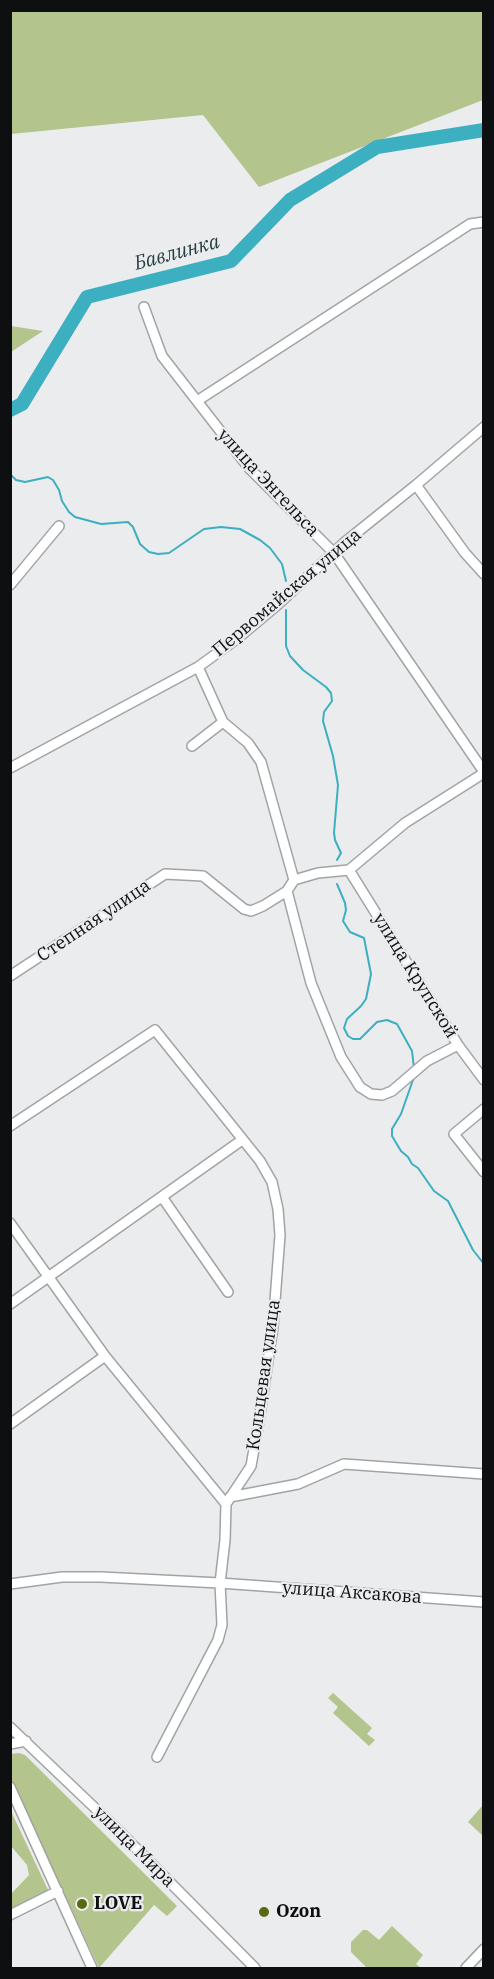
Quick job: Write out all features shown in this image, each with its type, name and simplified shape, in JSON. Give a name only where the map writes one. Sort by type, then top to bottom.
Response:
[{"type":"street","points":[[197,400],[470,224],[483,222]]},
{"type":"street","name":"улица Энгельса","points":[[144,307],[162,356],[249,468],[334,553],[483,773]]},
{"type":"street","name":"Первомайская улица","points":[[10,768],[198,667],[260,619],[483,427]]},
{"type":"street","points":[[416,485],[483,574]]},
{"type":"street","points":[[10,585],[59,526]]},
{"type":"street","points":[[198,667],[223,722],[248,743],[261,762],[294,880],[318,873],[349,870],[405,823],[483,773]]},
{"type":"street","points":[[192,746],[223,722]]},
{"type":"street","name":"улица Крупской","points":[[349,870],[458,1045],[483,1080]]},
{"type":"street","name":"Степная улица","points":[[10,976],[165,874],[203,876],[244,909],[251,911],[286,891],[294,880]]},
{"type":"street","points":[[286,891],[311,983],[341,1057],[360,1087],[370,1094],[382,1095],[392,1091],[427,1061],[458,1045]]},
{"type":"street","name":"Кольцевая улица","points":[[10,1126],[155,1030],[260,1161],[272,1182],[278,1209],[280,1236],[273,1327],[260,1421],[251,1466],[228,1501]]},
{"type":"street","points":[[483,1109],[454,1134],[483,1172]]},
{"type":"street","points":[[10,1304],[242,1140]]},
{"type":"street","points":[[162,1197],[228,1292]]},
{"type":"street","points":[[10,1223],[105,1356],[228,1501],[220,1583],[222,1625],[218,1640],[157,1756]]},
{"type":"street","points":[[10,1424],[105,1356]]},
{"type":"street","points":[[228,1501],[298,1484],[344,1464],[483,1474]]},
{"type":"street","points":[[10,1584],[62,1577],[220,1583]]},
{"type":"street","name":"улица Аксакова","points":[[220,1583],[483,1602]]},
{"type":"street","name":"улица Мира","points":[[10,1727],[119,1831],[255,1968]]},
{"type":"street","points":[[10,1743],[26,1741]]},
{"type":"street","points":[[10,1787],[92,1968]]},
{"type":"street","points":[[10,1915],[58,1891]]},
{"type":"street","points":[[466,1968],[483,1949]]},
{"type":"green space","points":[[11,10],[483,11],[483,100],[259,187],[203,115],[11,134]]},
{"type":"green space","points":[[11,326],[43,331],[11,352]]},
{"type":"green space","points":[[333,1693],[372,1728],[367,1734],[375,1740],[369,1746],[333,1713],[338,1707],[328,1698]]},
{"type":"green space","points":[[10,1754],[25,1755],[177,1906],[167,1916],[154,1905],[99,1968],[11,1779]]},
{"type":"green space","points":[[483,1805],[483,1836],[468,1822]]},
{"type":"green space","points":[[10,1809],[49,1892],[11,1910],[11,1894],[29,1875],[27,1865],[11,1846]]},
{"type":"green space","points":[[392,1926],[423,1955],[416,1964],[421,1968],[367,1968],[351,1952],[351,1942],[363,1930],[367,1930],[379,1940]]},
{"type":"waterway","name":"Бавлинка","points":[[10,410],[22,404],[87,297],[231,261],[290,200],[377,147],[484,130]]},
{"type":"waterway","points":[[10,474],[16,480],[25,482],[48,477],[53,480],[62,501],[75,517],[101,524],[128,522],[133,527],[140,544],[149,552],[169,553],[204,529],[221,527],[240,529],[270,548],[282,564],[286,581]]},
{"type":"waterway","points":[[286,610],[286,646],[290,656],[331,693],[332,701],[324,712],[323,721],[338,785],[334,833],[341,853],[337,860]]},
{"type":"waterway","points":[[337,884],[345,903],[343,921],[350,932],[364,938],[371,974],[366,999],[347,1019],[344,1028],[348,1036],[360,1039],[377,1022],[387,1020],[397,1024],[412,1051],[414,1068]]},
{"type":"waterway","points":[[414,1077],[401,1114],[392,1129],[392,1136],[401,1151],[418,1168],[434,1191],[448,1201],[473,1250],[484,1264]]},
{"type":"place","name":"LOVE","points":[[82,1904]]},
{"type":"place","name":"Ozon","points":[[264,1912]]}]
